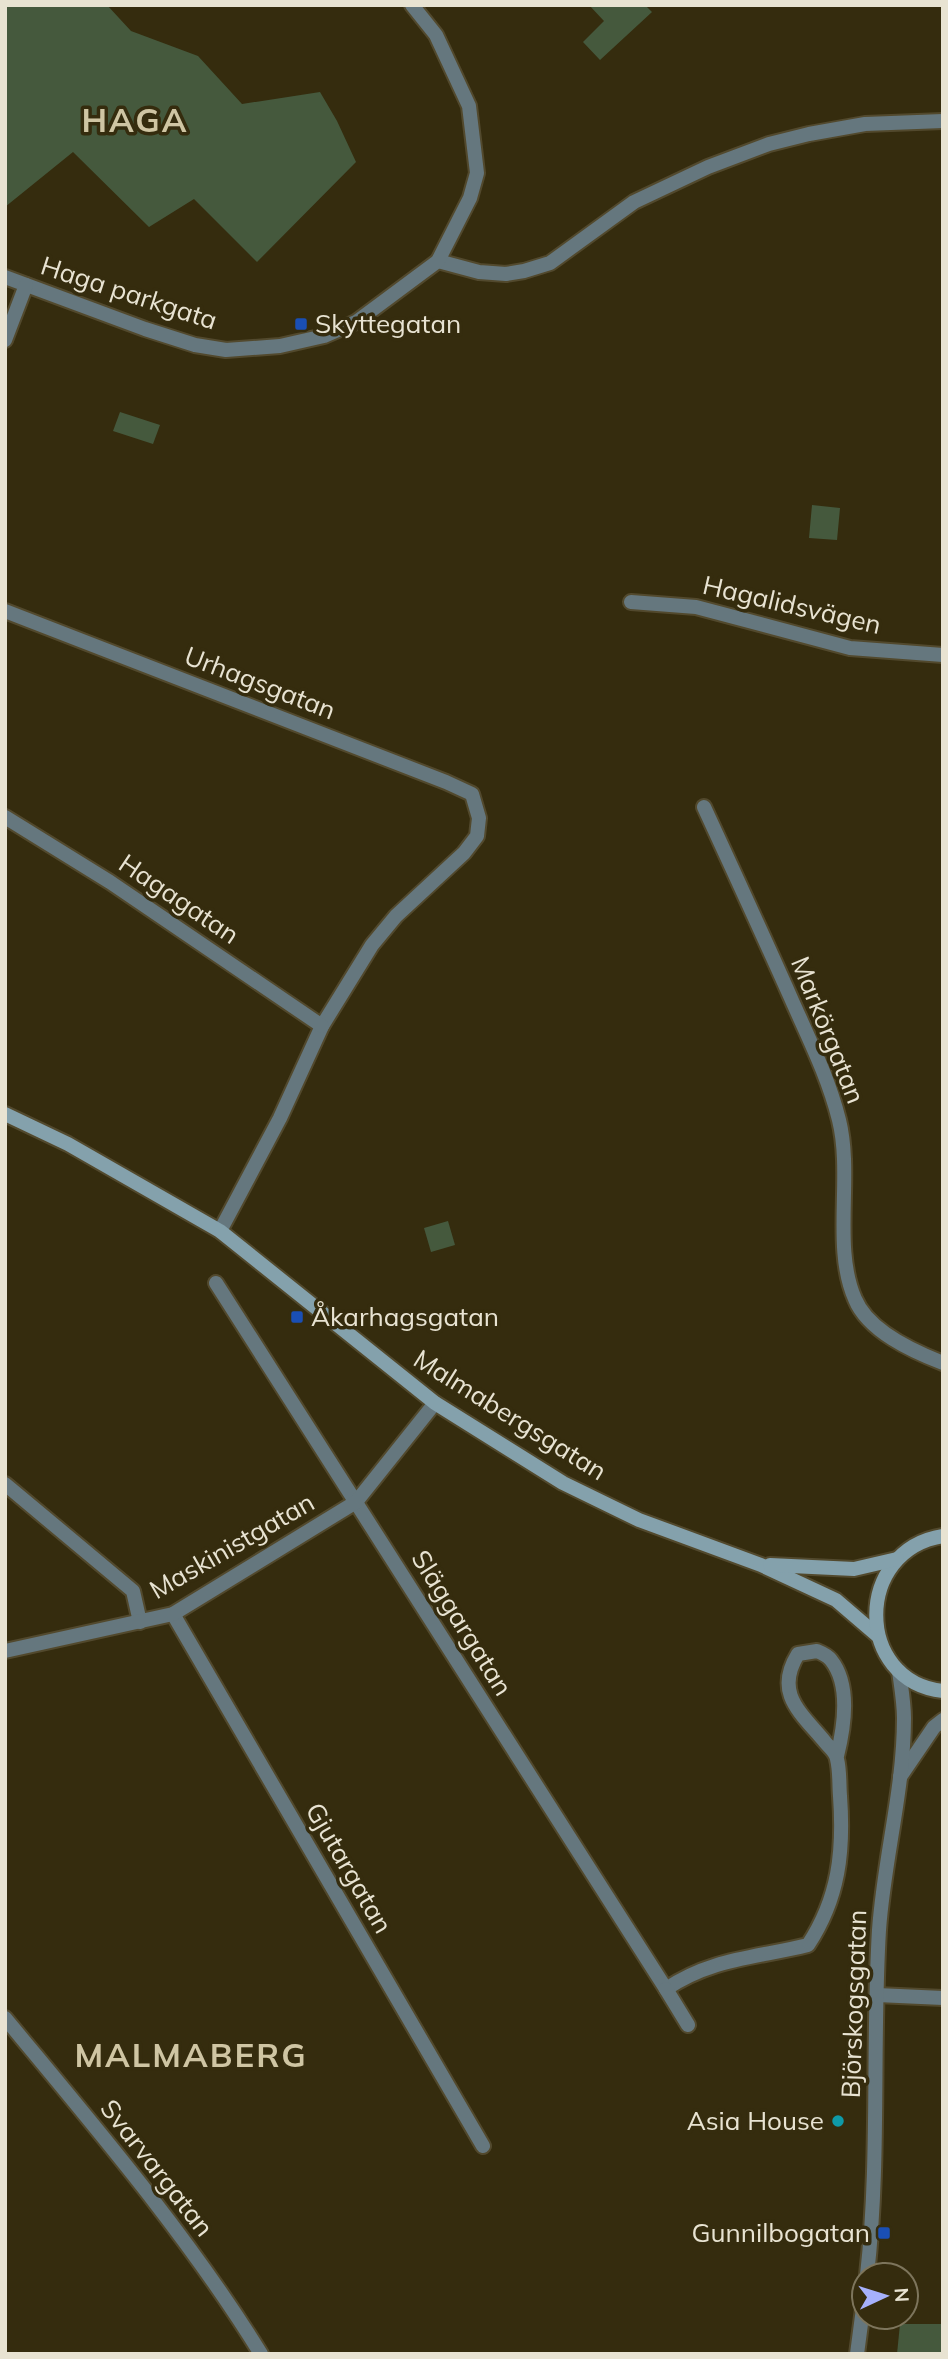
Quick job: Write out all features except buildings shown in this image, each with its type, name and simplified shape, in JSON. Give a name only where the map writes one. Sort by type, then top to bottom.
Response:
[{"type":"main road","name":"Malmabergsgatan","points":[[5,1114],[68,1144],[220,1231],[435,1403],[563,1483],[639,1520],[761,1565],[836,1600],[878,1636]]},
{"type":"main road","points":[[939,1535],[913,1546],[897,1559],[885,1576],[877,1595],[875,1615],[878,1636],[886,1655],[899,1671],[916,1683],[943,1691]]},
{"type":"main road","name":"Malmabergsgatan","points":[[761,1565],[854,1569],[897,1559]]},
{"type":"street","name":"Haga parkgata","points":[[5,277],[195,345],[226,350],[281,346],[324,336],[356,323],[438,261],[470,198],[477,173],[469,106],[436,35],[412,5]]},
{"type":"street","points":[[438,261],[480,272],[506,274],[524,271],[550,263],[634,202],[708,167],[769,144],[865,124],[943,121]]},
{"type":"street","points":[[5,340],[26,285]]},
{"type":"street","name":"Hagalidsvägen","points":[[631,602],[696,607],[850,649],[943,655]]},
{"type":"street","name":"Urhagsgatan","points":[[5,611],[472,794],[479,818],[477,836],[464,853],[432,881],[380,935],[322,1026]]},
{"type":"street","name":"Markörgatan","points":[[704,807],[825,1074],[839,1122],[845,1174],[844,1254],[855,1300],[877,1329],[912,1351],[943,1363]]},
{"type":"street","name":"Hagagatan","points":[[5,817],[110,882],[322,1026]]},
{"type":"street","points":[[220,1231],[280,1118],[322,1026]]},
{"type":"street","name":"Släggargatan","points":[[216,1283],[688,2025]]},
{"type":"street","name":"Maskinistgatan","points":[[5,1651],[173,1614],[356,1502],[435,1403]]},
{"type":"street","points":[[5,1484],[132,1591],[140,1622]]},
{"type":"street","name":"Gjutargatan","points":[[173,1614],[483,2146]]},
{"type":"street","points":[[666,1989],[696,1971],[749,1956],[778,1953],[807,1945],[820,1927],[840,1864],[842,1831],[837,1756],[844,1731],[841,1679],[830,1658],[824,1654],[817,1651],[798,1654],[789,1668],[787,1685],[792,1701],[837,1756]]},
{"type":"street","name":"Björskogsgatan","points":[[869,2261],[874,2215],[877,1995],[885,1866],[899,1778],[904,1717],[899,1671]]},
{"type":"street","name":"Björskogsgatan","points":[[899,1778],[934,1727],[943,1720]]},
{"type":"street","points":[[877,1995],[943,1998]]},
{"type":"street","name":"Svarvargatan","points":[[5,2018],[149,2193],[230,2303],[261,2354]]},
{"type":"street","points":[[856,2354],[859,2331]]},
{"type":"green space","points":[[5,5],[107,5],[131,31],[198,56],[242,104],[320,92],[356,162],[257,262],[194,199],[149,227],[73,152],[5,207]]},
{"type":"green space","points":[[589,5],[645,5],[652,12],[600,60],[583,42],[604,21]]},
{"type":"green space","points":[[120,412],[160,425],[153,444],[113,431]]},
{"type":"green space","points":[[812,505],[840,508],[837,540],[809,538]]},
{"type":"green space","points":[[448,1221],[455,1245],[431,1252],[424,1228]]},
{"type":"green space","points":[[920,2324],[943,2324],[943,2354],[897,2354],[899,2331],[920,2331]]},
{"type":"place","name":"Skyttegatan","points":[[301,324]]},
{"type":"place","name":"Åkarhagsgatan","points":[[297,1317]]},
{"type":"place","name":"Asia House","points":[[838,2121]]},
{"type":"place","name":"Gunnilbogatan","points":[[884,2233]]},
{"type":"district","name":"HAGA","points":[[135,120]]},
{"type":"district","name":"MALMABERG","points":[[191,2055]]}]
